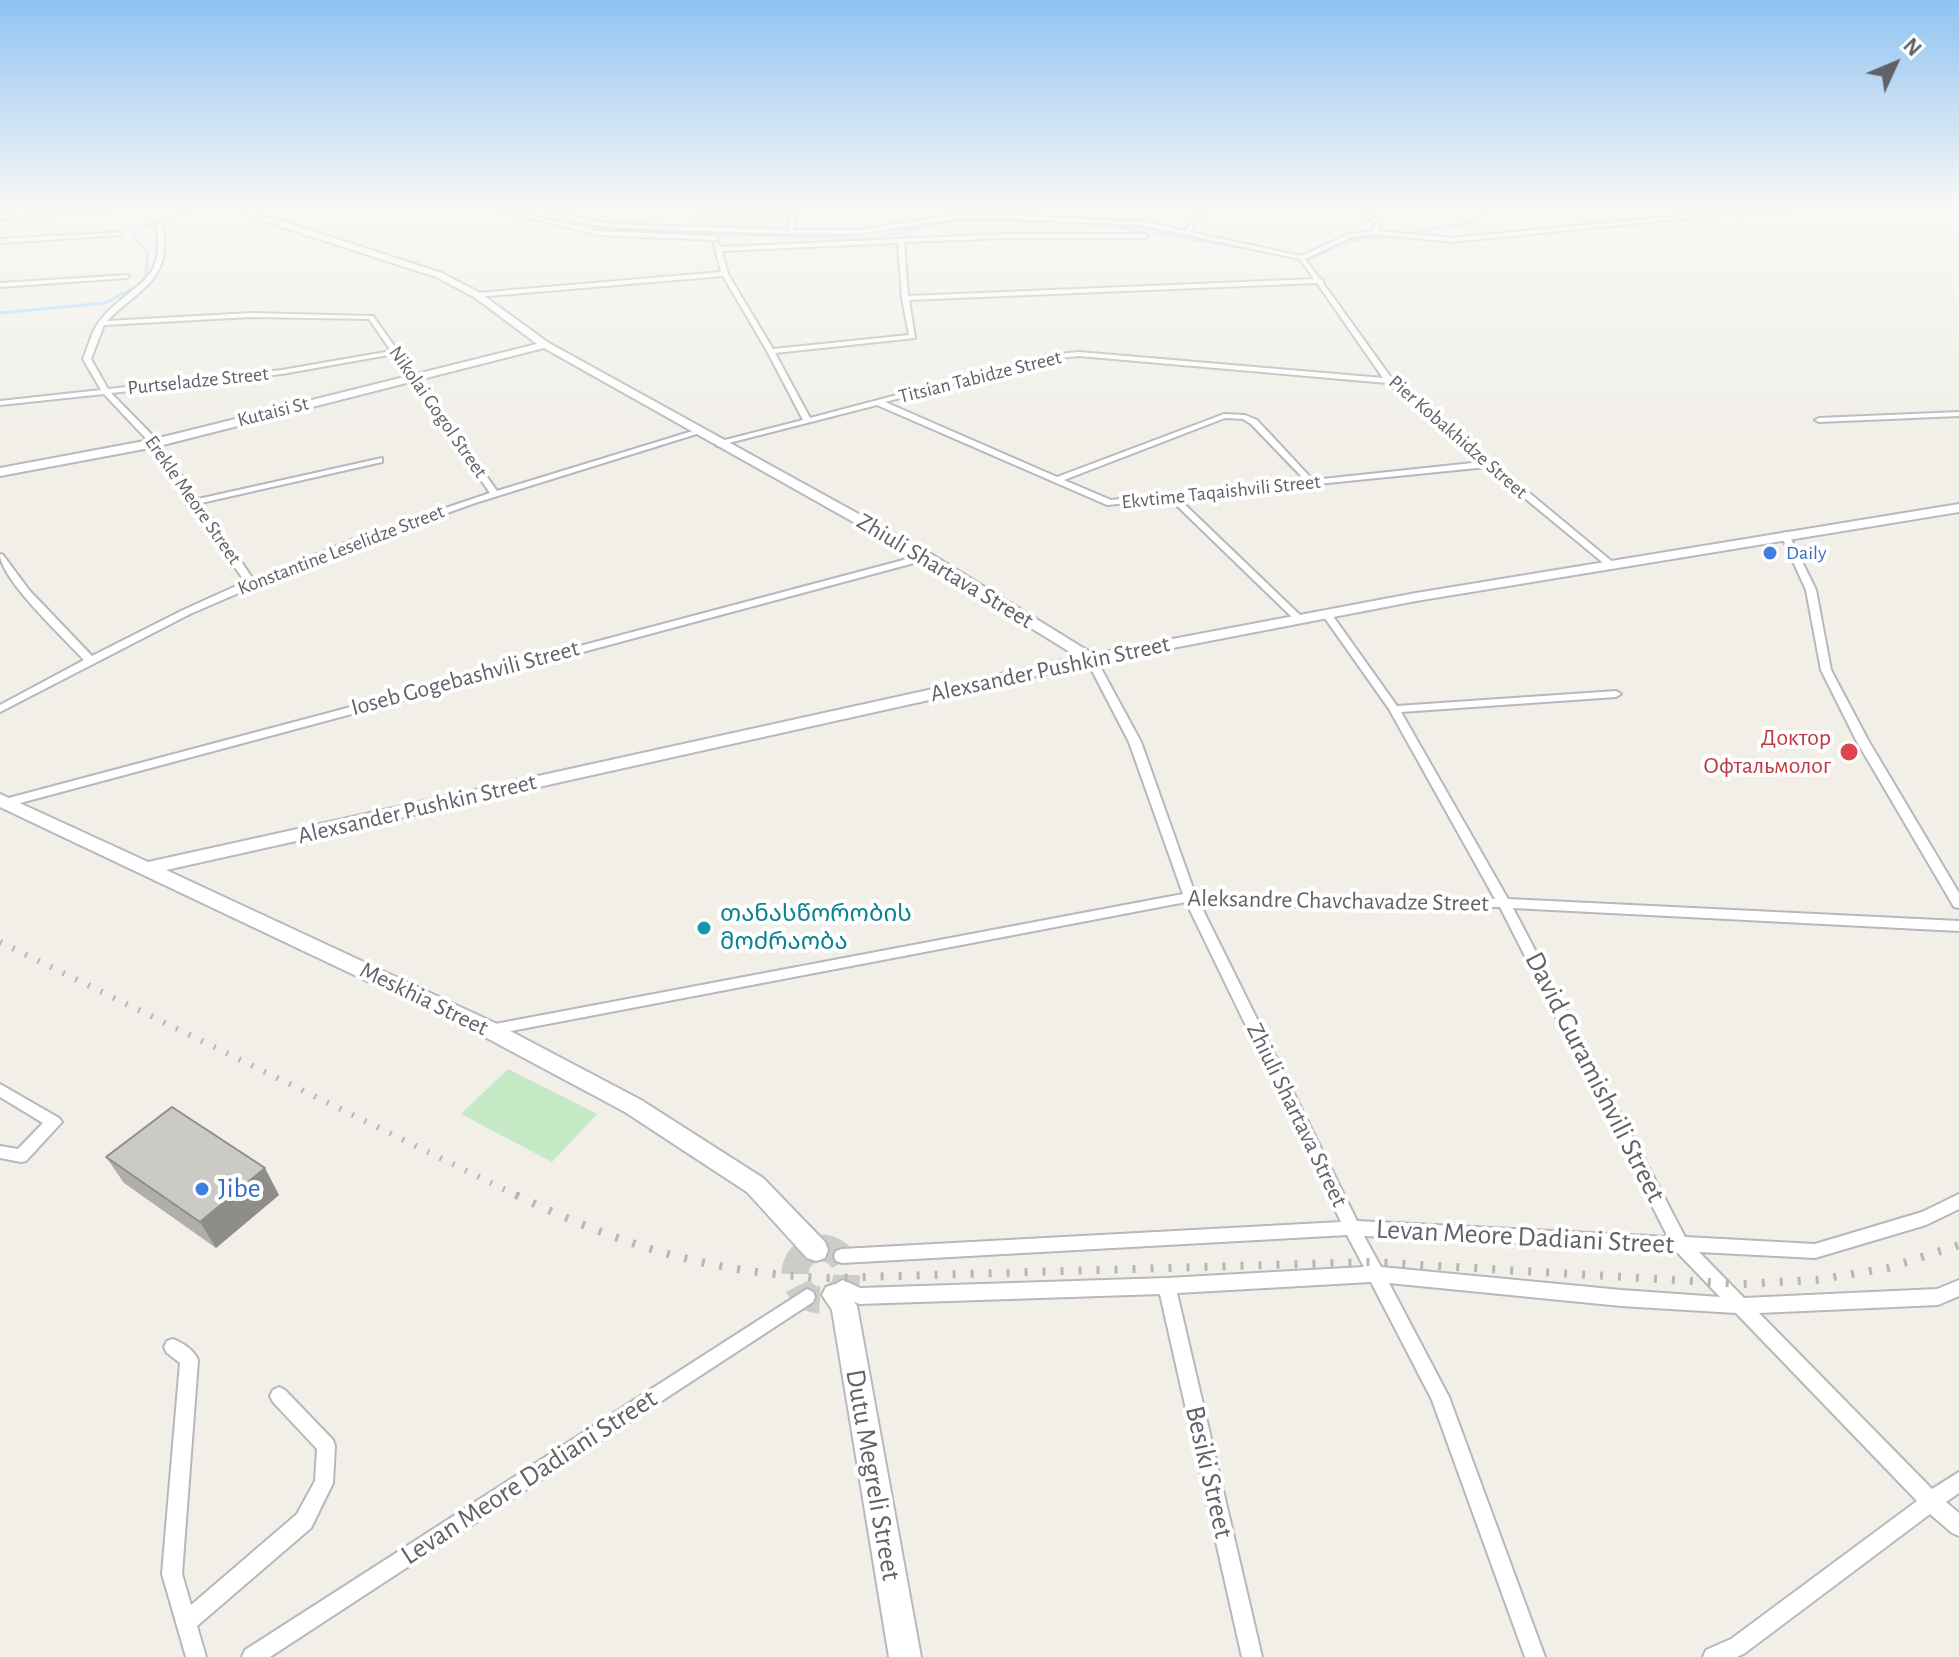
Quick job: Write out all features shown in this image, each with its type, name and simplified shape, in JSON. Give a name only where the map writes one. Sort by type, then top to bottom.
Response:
[{"type":"street","points":[[0,285],[38,282]]},
{"type":"street","name":"Erekle Meore Street","points":[[149,282],[129,296],[102,323],[87,359],[106,392],[155,443],[251,583]]},
{"type":"street","name":"Zhiuli Shartava Street","points":[[453,282],[477,295],[545,345],[926,557],[1091,659],[1135,742],[1190,897],[1352,1228],[1440,1397],[1535,1657]]},
{"type":"street","points":[[477,295],[627,282]]},
{"type":"street","points":[[730,282],[807,420]]},
{"type":"street","points":[[771,351],[913,337],[904,282]]},
{"type":"street","points":[[905,298],[1289,282]]},
{"type":"street","name":"Pier Kobakhidze Street","points":[[1322,282],[1389,381],[1610,564]]},
{"type":"street","name":"Nikolai Gogol Street","points":[[102,323],[251,315],[371,317],[494,492]]},
{"type":"street","name":"Kutaisi St","points":[[0,472],[155,443],[545,345]]},
{"type":"street","name":"Purtseladze Street","points":[[0,403],[282,372],[395,352]]},
{"type":"street","name":"Titsian Tabidze Street","points":[[720,444],[1048,357],[1079,354],[1389,381]]},
{"type":"street","name":"Ekvtime Taqaishvili Street","points":[[878,402],[1110,503],[1488,464]]},
{"type":"street","points":[[1819,420],[1959,414]]},
{"type":"street","points":[[1057,480],[1224,416],[1245,417],[1254,422],[1312,483]]},
{"type":"street","name":"Konstantine Leselidze Street","points":[[0,709],[173,617],[251,583],[494,492],[699,432]]},
{"type":"street","points":[[196,502],[379,460]]},
{"type":"street","points":[[1172,497],[1299,619]]},
{"type":"street","name":"Alexsander Pushkin Street","points":[[148,868],[1091,659],[1610,564],[1785,535],[1956,512]]},
{"type":"street","points":[[1785,535],[1811,590],[1826,670],[1862,740],[1959,904]]},
{"type":"street","points":[[0,557],[26,592],[91,661]]},
{"type":"street","name":"Ioseb Gogebashvili Street","points":[[3,801],[926,557]]},
{"type":"street","name":"David Guramishvili Street","points":[[1327,614],[1394,709],[1504,903],[1681,1245],[1933,1504],[1959,1526]]},
{"type":"street","points":[[1394,709],[1616,694]]},
{"type":"street","name":"Meskhia Street","points":[[3,801],[490,1030],[633,1106],[755,1185],[816,1250]]},
{"type":"street","name":"Aleksandre Chavchavadze Street","points":[[490,1030],[1190,897],[1207,902],[1504,903],[1959,926]]},
{"type":"street","points":[[0,1090],[54,1122],[21,1156],[0,1152]]},
{"type":"street","name":"Levan Meore Dadiani Street","points":[[842,1256],[1352,1228],[1815,1251],[1926,1218],[1959,1201]]},
{"type":"street","name":"Levan Meore Dadiani Street","points":[[839,1292],[859,1296],[1167,1286],[1376,1274],[1621,1298],[1742,1306],[1938,1297],[1959,1288]]},
{"type":"street","name":"Besiki Street","points":[[1167,1286],[1252,1657]]},
{"type":"street","name":"Dutu Megreli Street","points":[[839,1292],[844,1306],[905,1657]]},
{"type":"street","name":"Levan Meore Dadiani Street","points":[[252,1657],[807,1297]]},
{"type":"street","points":[[173,1347],[189,1360],[172,1574],[196,1657]]},
{"type":"street","points":[[186,1622],[304,1521],[324,1483],[326,1446],[279,1396]]},
{"type":"street","points":[[1713,1657],[1738,1646],[1933,1504],[1959,1481]]},
{"type":"green space","points":[[508,1069],[597,1114],[552,1162],[461,1114]]},
{"type":"building","points":[[172,1107],[265,1168],[200,1222],[106,1157]]},
{"type":"waterway","points":[[0,313],[105,303],[144,282]]},
{"type":"tunnel","points":[[821,1248],[840,1255],[847,1274],[840,1293],[821,1300],[802,1293],[795,1274],[802,1255],[821,1248]]},
{"type":"railway","points":[[0,942],[520,1197]]},
{"type":"railway","points":[[516,1195],[593,1229],[668,1254],[744,1270],[828,1278],[1371,1262],[1743,1284],[1816,1280],[1888,1268],[1959,1245]]},
{"type":"place","name":"Daily","points":[[1770,553]]},
{"type":"place","name":"Доктор Офтальмолог","points":[[1849,752]]},
{"type":"place","name":"თანასწორობის მოძრაობა","points":[[704,928]]},
{"type":"place","name":"Jibe","points":[[202,1189]]}]
